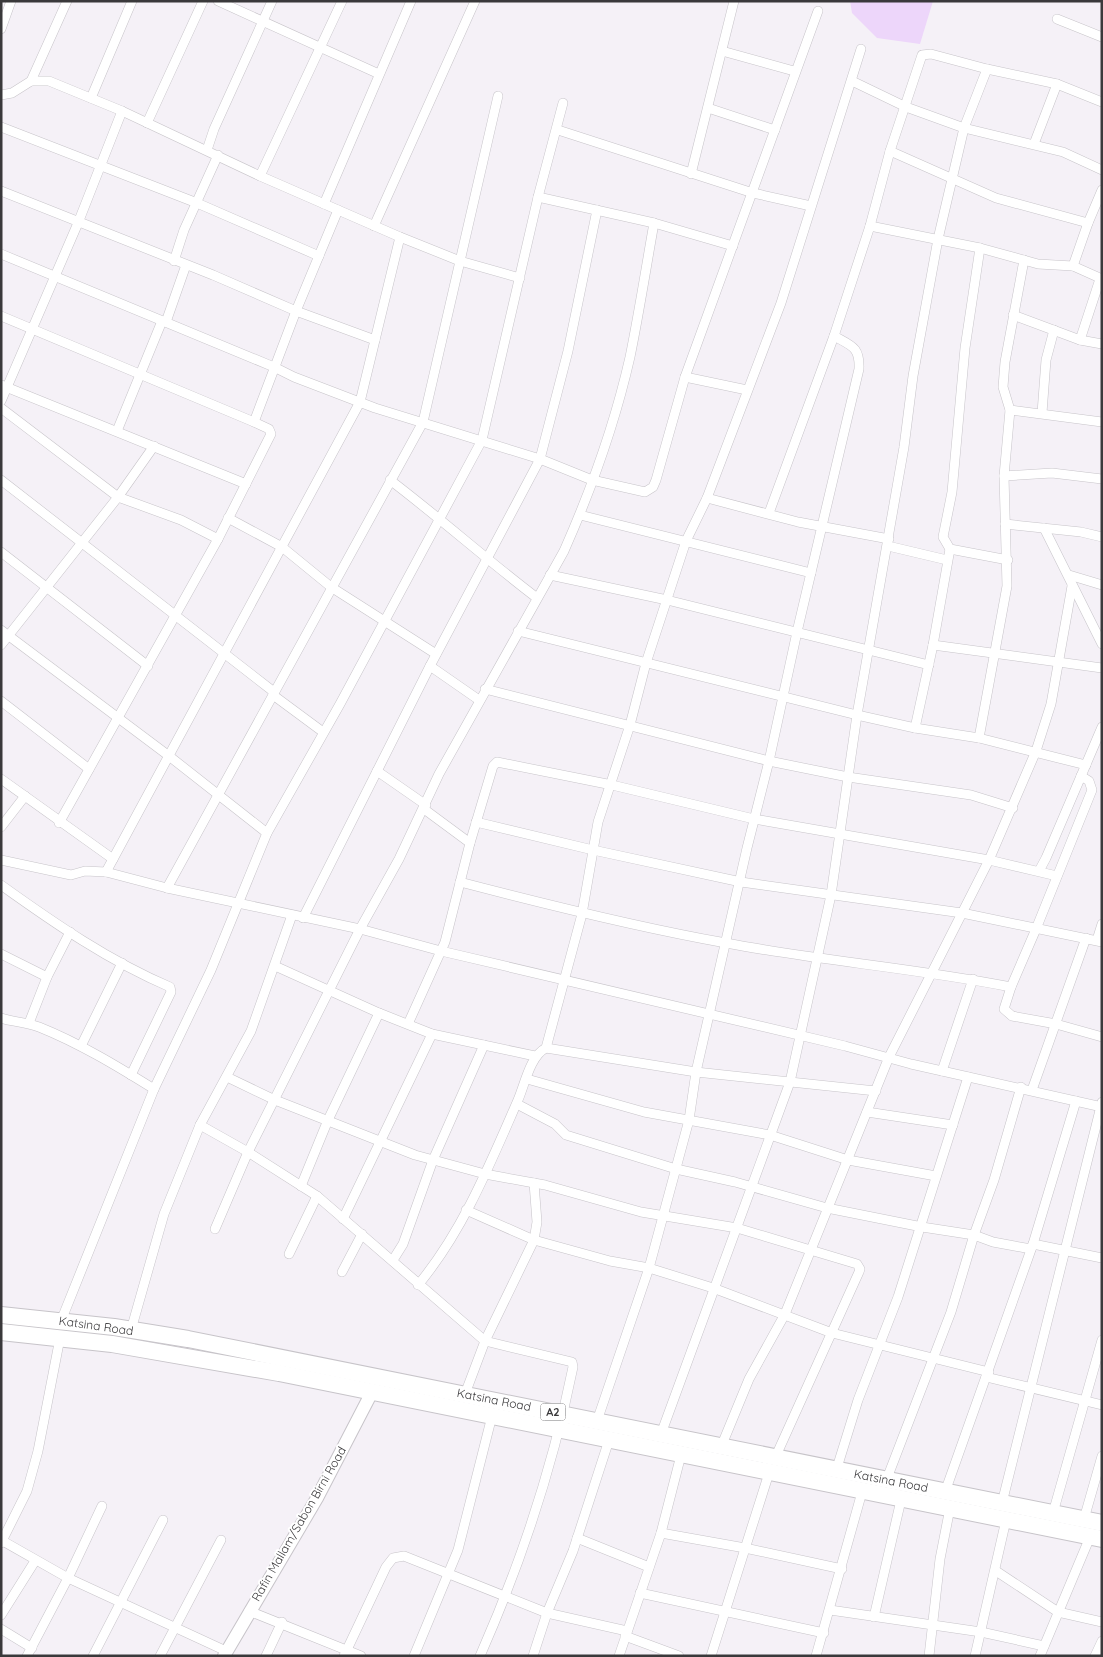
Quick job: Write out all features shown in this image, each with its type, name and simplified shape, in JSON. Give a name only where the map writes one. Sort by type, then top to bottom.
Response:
[{"type":"highway","name":"Katsina Road","points":[[1,1315],[131,1330],[217,1345],[564,1414],[721,1447],[772,1466],[862,1492],[1096,1538]]},
{"type":"highway","name":"Katsina Road","points":[[1,1332],[60,1338],[187,1356],[681,1455],[772,1466],[836,1471],[1102,1523]]},
{"type":"street","points":[[1,29],[11,1]]},
{"type":"street","points":[[31,81],[67,1]]},
{"type":"street","points":[[91,98],[132,1]]},
{"type":"street","points":[[147,123],[203,1]]},
{"type":"street","points":[[218,1],[379,74]]},
{"type":"street","points":[[207,150],[214,129],[272,1]]},
{"type":"street","points":[[260,176],[342,1]]},
{"type":"street","points":[[324,204],[411,1]]},
{"type":"street","points":[[374,226],[475,1]]},
{"type":"street","points":[[691,174],[734,1]]},
{"type":"street","points":[[1,254],[294,377],[360,402],[540,459],[592,480],[645,492],[653,487],[685,377],[753,193],[794,71],[818,11]]},
{"type":"street","points":[[1057,19],[1102,37]]},
{"type":"street","points":[[418,1284],[443,1252],[466,1210],[485,1174],[517,1104],[535,1056],[546,1048],[582,914],[598,822],[612,785],[646,663],[686,542],[707,498],[781,303],[861,49]]},
{"type":"street","points":[[722,51],[794,71]]},
{"type":"street","points":[[768,513],[834,336],[870,226],[890,151],[906,108],[922,55],[931,54],[986,69],[1056,84],[1102,102]]},
{"type":"street","points":[[661,1434],[790,1082],[831,895],[857,715],[888,543],[904,447],[913,376],[938,239],[964,128],[986,69]]},
{"type":"street","points":[[1,95],[12,93],[31,81],[49,81],[122,111],[260,176],[400,237],[460,261],[520,278]]},
{"type":"street","points":[[852,81],[906,108],[964,128],[1063,152],[1102,170]]},
{"type":"street","points":[[1034,144],[1056,84]]},
{"type":"street","points":[[167,888],[423,422],[498,96]]},
{"type":"street","points":[[61,1321],[154,1089],[211,970],[241,902],[267,833],[482,440],[538,197],[558,130],[563,103]]},
{"type":"street","points":[[708,108],[775,130]]},
{"type":"street","points":[[1,401],[4,387],[78,223],[122,111]]},
{"type":"street","points":[[1,127],[196,203],[319,256]]},
{"type":"street","points":[[558,130],[753,193],[811,206]]},
{"type":"street","points":[[890,151],[996,198],[1088,223]]},
{"type":"street","points":[[174,260],[196,203],[218,155]]},
{"type":"street","points":[[1073,266],[1102,190]]},
{"type":"street","points":[[1,191],[296,311],[375,340]]},
{"type":"street","points":[[538,197],[654,223],[732,246]]},
{"type":"street","points":[[254,422],[296,311],[338,210]]},
{"type":"street","points":[[303,918],[436,654],[540,459],[568,351],[597,210]]},
{"type":"street","points":[[215,1229],[248,1152],[360,929],[425,807],[439,774],[550,575],[580,515],[619,399],[629,358],[654,223]]},
{"type":"street","points":[[870,226],[980,248],[1038,264],[1073,266],[1101,279],[1080,340]]},
{"type":"street","points":[[106,872],[223,652],[360,402],[400,237]]},
{"type":"street","points":[[915,728],[934,645],[950,549],[943,537],[952,492],[965,348],[980,248]]},
{"type":"street","points":[[979,738],[1007,586],[1008,560],[1004,476],[1010,410],[1004,387],[1005,362],[1024,260]]},
{"type":"street","points":[[117,431],[164,322],[186,265]]},
{"type":"street","points":[[1013,315],[1080,340],[1102,344]]},
{"type":"street","points":[[1,316],[254,422],[269,429],[271,434],[218,539],[59,823]]},
{"type":"street","points":[[1042,413],[1046,360],[1054,330]]},
{"type":"street","points":[[597,1421],[650,1268],[689,1120],[696,1072],[709,1014],[727,944],[754,819],[859,369],[860,356],[856,349],[834,336]]},
{"type":"street","points":[[685,377],[747,390]]},
{"type":"street","points":[[4,387],[246,484]]},
{"type":"street","points":[[1,408],[118,496],[182,520],[218,539]]},
{"type":"street","points":[[1010,410],[1102,422]]},
{"type":"street","points":[[1,645],[5,633],[82,542],[154,446]]},
{"type":"street","points":[[1004,476],[1052,473],[1102,479]]},
{"type":"street","points":[[1,480],[176,615],[323,732]]},
{"type":"street","points":[[390,480],[440,517],[487,560],[537,598]]},
{"type":"street","points":[[707,498],[798,522],[822,525],[947,560]]},
{"type":"street","points":[[580,515],[811,573]]},
{"type":"street","points":[[228,518],[282,547],[331,587],[383,622],[436,654]]},
{"type":"street","points":[[1005,524],[1102,537]]},
{"type":"street","points":[[1044,528],[1102,644]]},
{"type":"street","points":[[950,549],[1008,560]]},
{"type":"street","points":[[1,552],[148,666]]},
{"type":"street","points":[[550,575],[667,600],[797,632],[868,652],[929,665]]},
{"type":"street","points":[[1069,575],[1102,585]]},
{"type":"street","points":[[721,1447],[749,1379],[785,1314],[889,1057],[934,972],[989,860],[1036,751],[1051,704],[1072,586]]},
{"type":"street","points":[[518,631],[857,715],[915,728],[979,738],[1086,765]]},
{"type":"street","points":[[5,633],[169,756],[267,833]]},
{"type":"street","points":[[934,645],[1102,668]]},
{"type":"street","points":[[430,666],[479,700]]},
{"type":"street","points":[[485,689],[769,760],[848,777],[971,795],[1012,808]]},
{"type":"street","points":[[1,701],[88,769]]},
{"type":"street","points":[[1039,870],[1046,858],[1102,727]]},
{"type":"street","points":[[408,1024],[442,951],[470,842],[493,766],[497,762],[612,785],[754,819],[989,860],[1039,870],[1057,876]]},
{"type":"street","points":[[377,771],[470,842]]},
{"type":"street","points":[[1081,776],[1089,781],[1092,790],[1011,987],[1004,1009],[1008,1014],[1056,1024],[1102,1037]]},
{"type":"street","points":[[1,779],[59,823],[113,860]]},
{"type":"street","points":[[1,827],[25,796]]},
{"type":"street","points":[[476,822],[741,882],[962,913],[1099,941],[1102,924]]},
{"type":"street","points":[[1,860],[71,875],[85,871],[106,872],[167,888],[241,902],[303,918],[360,929],[442,951],[942,1071],[1101,1105],[1002,1503]]},
{"type":"street","points":[[460,882],[582,914],[727,944],[934,972],[1011,987]]},
{"type":"street","points":[[1,885],[70,932],[143,976],[170,987],[131,1075]]},
{"type":"street","points":[[131,1330],[164,1214],[200,1125],[250,1032],[292,915]]},
{"type":"street","points":[[29,1023],[47,977],[70,932]]},
{"type":"street","points":[[1032,1090],[1086,938]]},
{"type":"street","points":[[1,954],[47,977]]},
{"type":"street","points":[[81,1046],[122,963]]},
{"type":"street","points":[[275,966],[379,1014],[432,1034],[535,1056]]},
{"type":"street","points":[[942,1071],[973,979]]},
{"type":"street","points":[[301,1186],[328,1120],[379,1014]]},
{"type":"street","points":[[1,1018],[29,1023],[81,1046],[154,1089]]},
{"type":"street","points":[[343,1219],[378,1142],[432,1034]]},
{"type":"street","points":[[393,1260],[403,1244],[433,1160],[484,1045]]},
{"type":"street","points":[[546,1048],[696,1072],[876,1091]]},
{"type":"street","points":[[227,1077],[275,1100],[378,1142],[433,1160],[485,1174],[534,1183],[622,1208],[737,1228],[857,1264],[860,1269],[772,1466],[711,1656]]},
{"type":"street","points":[[836,1471],[858,1400],[880,1346],[922,1227],[936,1176],[968,1077]]},
{"type":"street","points":[[527,1079],[644,1112],[770,1135],[848,1160],[936,1176]]},
{"type":"street","points":[[886,1481],[951,1312],[974,1234],[994,1180],[1021,1088]]},
{"type":"street","points":[[946,1492],[1032,1246],[1076,1101]]},
{"type":"street","points":[[517,1104],[555,1124],[566,1134],[676,1169],[827,1208],[922,1227],[974,1234],[993,1242],[1065,1250],[1102,1258]]},
{"type":"street","points":[[867,1112],[953,1125]]},
{"type":"street","points":[[200,1125],[248,1152],[317,1196],[485,1341],[572,1362],[573,1367],[564,1414],[524,1544],[506,1595],[480,1656]]},
{"type":"street","points":[[465,1394],[485,1341],[534,1240],[537,1222],[534,1183]]},
{"type":"street","points":[[289,1254],[317,1196]]},
{"type":"street","points":[[466,1210],[534,1240],[610,1261],[650,1268],[713,1288],[832,1333],[932,1358],[1031,1389],[1102,1405]]},
{"type":"street","points":[[342,1272],[362,1234]]},
{"type":"street","points":[[60,1338],[53,1380],[29,1483],[2,1541],[68,1578],[174,1626],[225,1653]]},
{"type":"street","points":[[1053,1513],[1102,1340]]},
{"type":"street","name":"Rafin Mallam/Sabon Birni Road","points":[[225,1653],[317,1498],[372,1392]]},
{"type":"street","points":[[414,1656],[450,1573],[479,1474],[492,1416]]},
{"type":"street","points":[[533,1656],[547,1613],[577,1538],[609,1440]]},
{"type":"street","points":[[619,1656],[661,1533],[681,1455]]},
{"type":"street","points":[[1084,1519],[1102,1456]]},
{"type":"street","points":[[818,1655],[862,1492]]},
{"type":"street","points":[[874,1616],[900,1500]]},
{"type":"street","points":[[1,1628],[29,1652],[68,1578],[102,1506]]},
{"type":"street","points":[[929,1656],[940,1559],[950,1508]]},
{"type":"street","points":[[93,1656],[163,1520]]},
{"type":"street","points":[[975,1656],[996,1571],[1006,1520]]},
{"type":"street","points":[[661,1533],[745,1548],[842,1569]]},
{"type":"street","points":[[577,1538],[649,1567]]},
{"type":"street","points":[[1040,1656],[1058,1612],[1096,1538]]},
{"type":"street","points":[[160,1656],[174,1626],[221,1540]]},
{"type":"street","points":[[346,1652],[373,1590],[393,1558],[404,1556],[506,1595],[547,1613],[626,1634],[679,1656]]},
{"type":"street","points":[[1,1615],[35,1561]]},
{"type":"street","points":[[996,1571],[1058,1612],[1102,1622]]},
{"type":"street","points":[[640,1593],[824,1633]]},
{"type":"street","points":[[830,1610],[981,1632],[1044,1646]]},
{"type":"street","points":[[249,1611],[282,1622],[346,1652],[361,1656]]},
{"type":"street","points":[[266,1656],[282,1622]]},
{"type":"street","points":[[1096,1656],[1102,1641]]},
{"type":"shaded area","points":[[850,1],[933,1],[920,44],[877,38],[852,13]]}]
